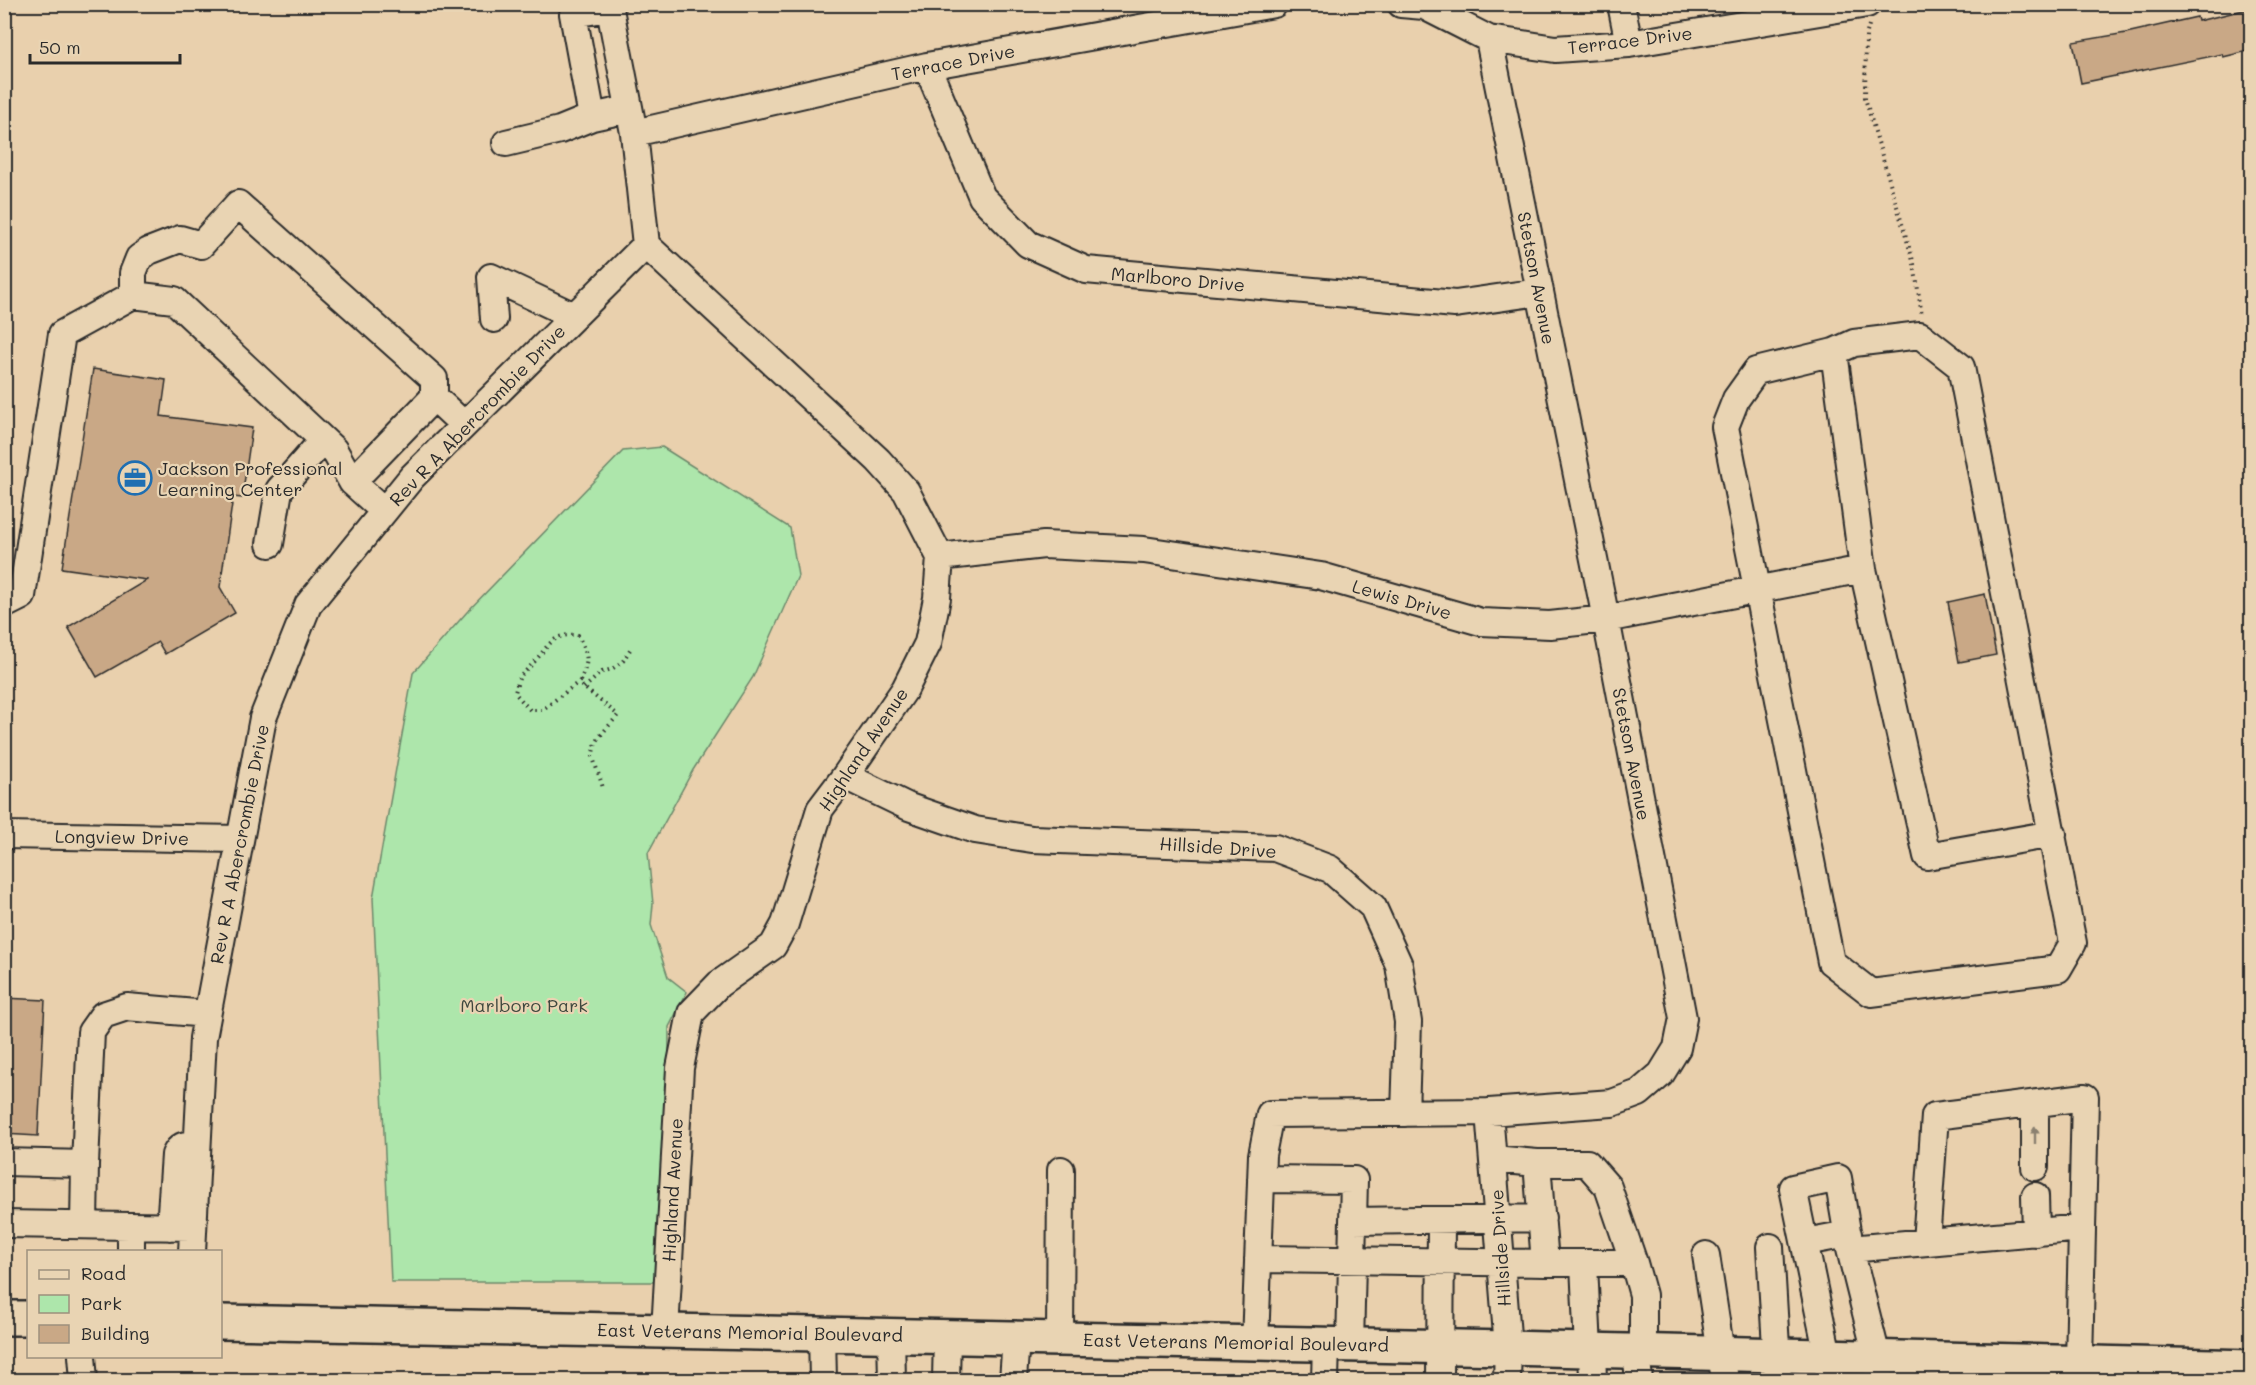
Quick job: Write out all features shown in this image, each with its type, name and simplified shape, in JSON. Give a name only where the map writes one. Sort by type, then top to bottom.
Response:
[{"type":"main road","points":[[4,1318],[27,1318]]},
{"type":"main road","name":"East Veterans Memorial Boulevard","points":[[222,1322],[1508,1348],[1591,1360],[1723,1367],[1878,1369],[2079,1363],[2252,1367]]},
{"type":"street","name":"Terrace Drive","points":[[506,144],[560,130],[592,117],[632,121],[1274,4]]},
{"type":"street","name":"Terrace Drive","points":[[1401,4],[1424,6],[1489,39],[1555,49],[1629,44],[1869,10]]},
{"type":"street","points":[[1621,4],[1629,44]]},
{"type":"street","points":[[592,117],[573,14],[609,6],[632,121],[646,245],[878,460],[906,491],[940,557]]},
{"type":"street","name":"Stetson Avenue","points":[[1261,1179],[1262,1155],[1270,1114],[1489,1112],[1612,1103],[1639,1093],[1661,1074],[1677,1048],[1683,1018],[1606,619],[1489,39]]},
{"type":"street","name":"Marlboro Drive","points":[[927,66],[982,197],[1028,244],[1086,270],[1455,304],[1540,292]]},
{"type":"street","points":[[133,295],[133,273],[139,258],[149,251],[180,239],[201,245],[238,204],[434,378],[434,397],[352,482]]},
{"type":"street","name":"Rev R A Abercrombie Drive","points":[[185,1235],[196,1144],[202,1038],[263,718],[308,605],[412,477],[646,245]]},
{"type":"street","points":[[494,319],[491,277],[574,316]]},
{"type":"street","points":[[4,605],[22,596],[62,334],[133,295],[174,300],[334,450],[352,482],[384,511]]},
{"type":"street","points":[[1920,335],[1961,367],[2073,943],[2058,969],[1871,993],[1831,962],[1725,427],[1736,399],[1756,371],[1834,352],[1854,343],[1920,335]]},
{"type":"street","points":[[1834,352],[1863,569],[1927,856],[2053,834]]},
{"type":"street","points":[[434,397],[464,425]]},
{"type":"street","points":[[270,543],[279,489],[322,440]]},
{"type":"street","name":"Lewis Drive","points":[[940,557],[1044,545],[1144,550],[1321,576],[1481,622],[1550,625],[1606,619],[1863,569]]},
{"type":"street","name":"Highland Avenue","points":[[665,1331],[680,1068],[691,1013],[719,984],[772,946],[785,924],[820,809],[905,689],[928,643],[937,598],[940,557]]},
{"type":"street","name":"Hillside Drive","points":[[845,776],[909,807],[975,830],[1032,839],[1275,848],[1330,869],[1373,907],[1399,965],[1408,1022],[1405,1113]]},
{"type":"street","name":"Longview Drive","points":[[4,835],[240,839]]},
{"type":"street","points":[[84,1225],[91,1032],[103,1015],[127,1007],[207,1014]]},
{"type":"street","points":[[1926,1242],[1935,1116],[2085,1098],[2079,1363]]},
{"type":"street","points":[[2035,1104],[2035,1167]]},
{"type":"street","name":"Hillside Drive","points":[[1489,1112],[1508,1348],[1507,1380]]},
{"type":"street","points":[[1493,1160],[1587,1163],[1608,1187],[1643,1295],[1639,1361]]},
{"type":"street","points":[[4,1162],[85,1164]]},
{"type":"street","points":[[1538,1163],[1545,1263]]},
{"type":"street","points":[[1060,1339],[1061,1170]]},
{"type":"street","points":[[1829,1368],[1793,1188],[1838,1178],[1849,1241],[1878,1369]]},
{"type":"street","points":[[1255,1343],[1261,1179],[1354,1180],[1353,1260],[1338,1344],[1325,1380]]},
{"type":"street","points":[[2035,1196],[2036,1233]]},
{"type":"street","points":[[1353,1221],[1542,1218]]},
{"type":"street","points":[[1440,1380],[1441,1220]]},
{"type":"street","points":[[4,1224],[131,1226],[185,1235]]},
{"type":"street","points":[[131,1226],[131,1250]]},
{"type":"street","points":[[1805,1242],[1926,1242],[2082,1228]]},
{"type":"street","points":[[1770,1247],[1777,1368]]},
{"type":"street","points":[[1706,1255],[1723,1367]]},
{"type":"street","points":[[1258,1259],[1634,1263]]},
{"type":"street","points":[[1584,1264],[1591,1360]]},
{"type":"street","points":[[822,1334],[823,1380]]},
{"type":"street","points":[[891,1335],[892,1380]]},
{"type":"street","points":[[946,1380],[947,1336]]},
{"type":"street","points":[[1013,1380],[1016,1338]]},
{"type":"street","points":[[82,1358],[84,1380]]},
{"type":"path","points":[[1869,10],[1866,36],[1865,98],[1914,264],[1926,340]]},
{"type":"path","points":[[569,634],[578,635],[586,654],[588,664],[580,681],[542,710],[530,710],[515,693],[519,676],[533,664],[551,640],[569,634]]},
{"type":"path","points":[[584,688],[602,672],[612,669],[623,661],[632,648]]},
{"type":"path","points":[[580,681],[584,688],[618,715],[596,742],[592,758],[600,772],[603,788]]},
{"type":"green space","name":"Marlboro Park","points":[[662,447],[790,528],[798,576],[753,677],[693,770],[648,853],[653,904],[651,925],[668,977],[687,992],[669,1027],[667,1282],[391,1282],[373,898],[413,673],[467,612],[623,451]]},
{"type":"building","points":[[2252,8],[2252,50],[2081,83],[2073,42],[2197,17],[2198,21]]},
{"type":"building","points":[[93,369],[166,380],[161,416],[252,428],[242,498],[233,497],[220,587],[235,613],[165,654],[158,642],[97,677],[68,627],[147,580],[62,568]]},
{"type":"building","points":[[1985,594],[1996,655],[1959,662],[1948,602]]},
{"type":"building","points":[[4,998],[45,1000],[38,1136],[4,1134]]},
{"type":"place","name":"Jackson Professional Learning Center","points":[[135,478]]}]
